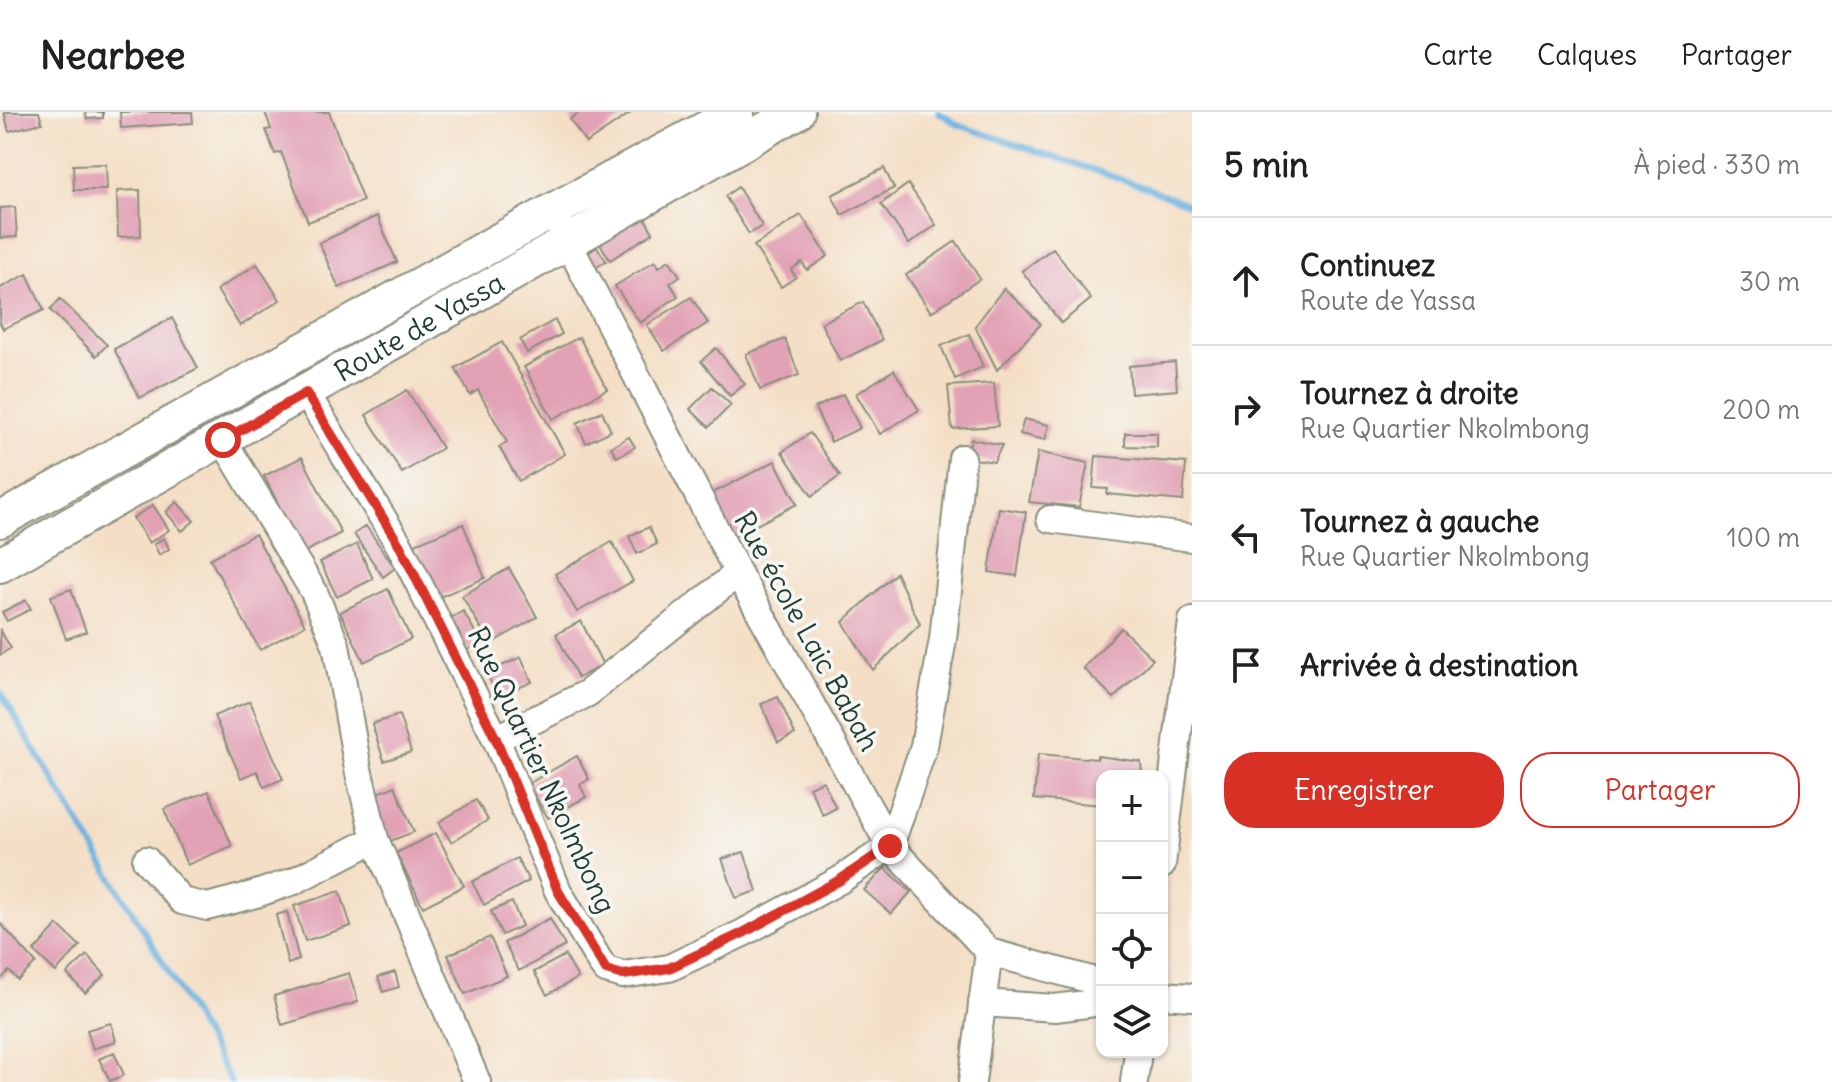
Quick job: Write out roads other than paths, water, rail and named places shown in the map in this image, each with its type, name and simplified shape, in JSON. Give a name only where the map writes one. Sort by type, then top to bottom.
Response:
[{"type":"main road","name":"Route de Yassa","points":[[0,520],[552,211],[737,112]]},
{"type":"main road","name":"Route de Yassa","points":[[0,565],[797,112]]},
{"type":"street","name":"Rue école Laic Babah","points":[[552,211],[738,573],[890,846],[989,952]]},
{"type":"street","name":"Rue Quartier Nkolmbong","points":[[306,393],[400,546],[496,739],[558,891],[606,970],[623,975],[669,968],[743,933],[840,880],[890,846]]},
{"type":"street","points":[[223,440],[314,592],[336,645],[358,769],[375,839],[477,1082]]},
{"type":"street","points":[[890,846],[924,746],[943,639],[962,458]]},
{"type":"street","points":[[1050,519],[1192,538]]},
{"type":"street","points":[[496,739],[588,693],[738,573]]},
{"type":"street","points":[[1165,842],[1192,621]]},
{"type":"street","points":[[146,860],[182,901],[207,907],[294,881],[375,839]]},
{"type":"street","points":[[972,1082],[989,952],[1096,981]]},
{"type":"street","points":[[1168,995],[1192,997]]},
{"type":"street","points":[[982,1003],[1055,1008],[1096,1003]]},
{"type":"street","points":[[1134,1082],[1137,1058]]},
{"type":"waterway","points":[[938,112],[958,125],[1148,188],[1192,206]]},
{"type":"waterway","points":[[0,692],[231,1082]]}]
